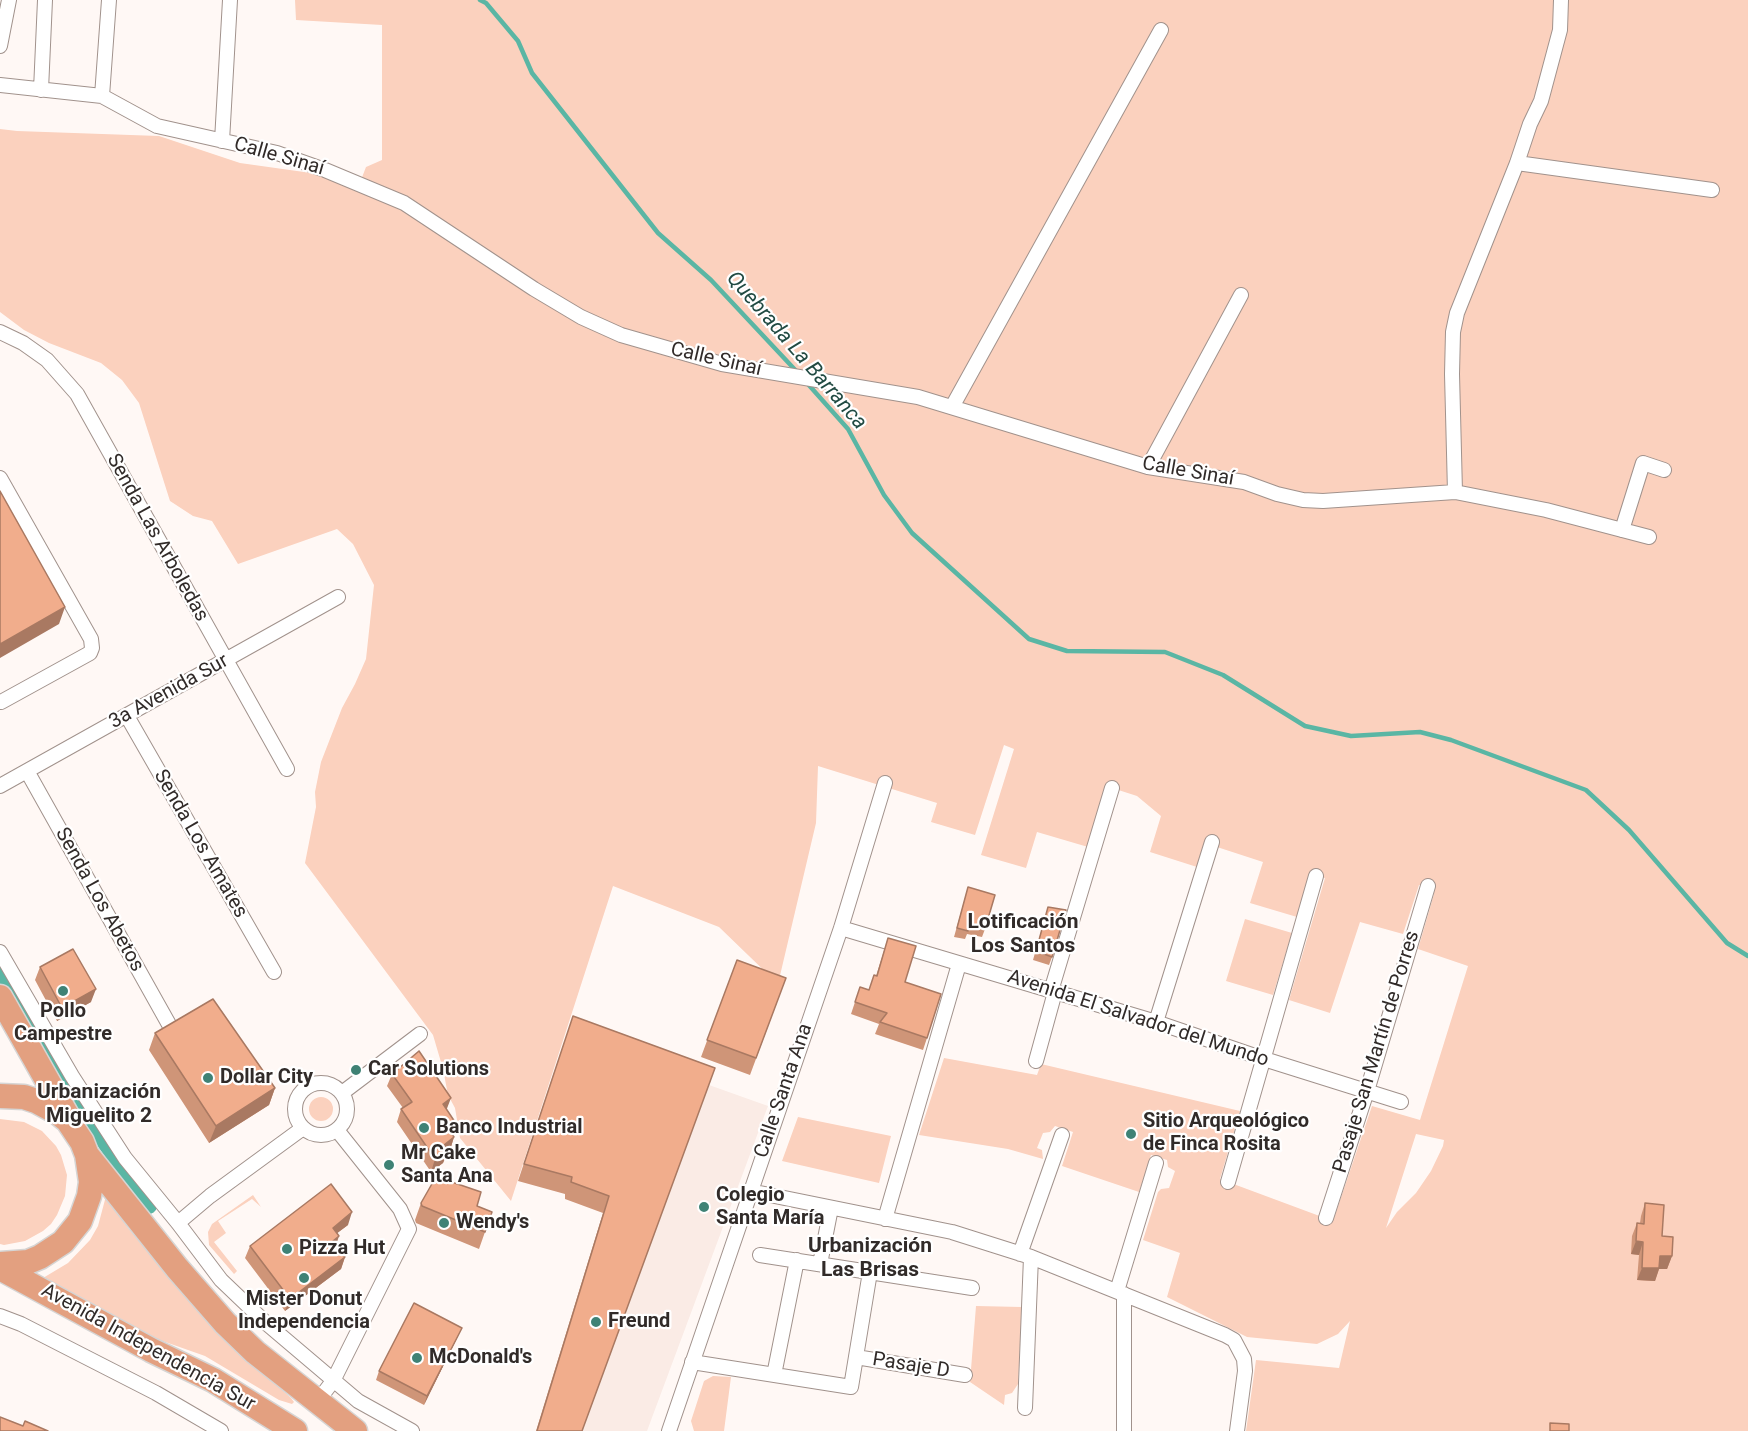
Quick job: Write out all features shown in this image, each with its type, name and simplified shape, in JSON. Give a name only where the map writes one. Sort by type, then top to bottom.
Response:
[{"type":"highway","points":[[0,1264],[28,1262],[40,1257],[58,1246],[72,1233],[80,1221],[89,1196],[90,1168],[87,1155],[9,989]]},
{"type":"highway","points":[[0,1096],[24,1097],[48,1106],[71,1123]]},
{"type":"highway","points":[[87,1155],[156,1218],[177,1268],[225,1323],[255,1352],[355,1431]]},
{"type":"highway","name":"Avenida Independencia Sur","points":[[0,1268],[151,1350],[213,1380],[295,1431]]},
{"type":"highway","points":[[151,1350],[200,1362],[292,1412],[310,1411],[317,1402]]},
{"type":"street","points":[[0,46],[9,0]]},
{"type":"street","points":[[41,90],[45,0]]},
{"type":"street","points":[[102,96],[110,0]]},
{"type":"street","points":[[222,141],[230,0]]},
{"type":"street","points":[[1455,492],[1452,374],[1457,313],[1517,163],[1530,124],[1541,102],[1560,30],[1561,0]]},
{"type":"street","points":[[952,407],[1161,30]]},
{"type":"street","name":"Calle Sinaí","points":[[0,85],[102,96],[157,126],[277,153],[325,170],[396,199],[581,317],[621,335],[723,364],[918,397],[1148,467],[1244,482],[1277,494],[1303,500],[1323,501],[1455,492],[1546,510],[1650,537]]},
{"type":"street","points":[[1517,163],[1713,190]]},
{"type":"street","points":[[1148,467],[1241,295]]},
{"type":"street","name":"Senda Las Arboledas","points":[[0,332],[23,343],[47,360],[77,394],[287,770]]},
{"type":"street","points":[[1622,530],[1642,463],[1664,470]]},
{"type":"street","points":[[0,478],[91,639],[92,648],[90,653],[1,702]]},
{"type":"street","name":"3a Avenida Sur","points":[[0,786],[338,597]]},
{"type":"street","name":"Senda Los Amates","points":[[126,716],[274,972]]},
{"type":"street","name":"Senda Los Abetos","points":[[27,771],[171,1028]]},
{"type":"street","name":"Calle Santa Ana","points":[[669,1431],[841,928],[885,783]]},
{"type":"street","points":[[1036,1061],[1053,991],[1112,788]]},
{"type":"street","points":[[1156,1022],[1212,842]]},
{"type":"street","points":[[1228,1182],[1316,876]]},
{"type":"street","name":"Pasaje San Martín de Porres","points":[[1326,1218],[1367,1091],[1428,886]]},
{"type":"street","name":"Avenida El Salvador del Mundo","points":[[841,928],[1156,1022],[1401,1102]]},
{"type":"street","points":[[0,952],[9,989],[125,1158],[156,1218],[178,1223],[220,1280],[234,1294],[357,1401],[412,1431]]},
{"type":"street","points":[[885,1219],[959,963]]},
{"type":"street","points":[[0,992],[9,989]]},
{"type":"street","points":[[342,1093],[420,1034]]},
{"type":"street","points":[[320,1082],[328,1083],[342,1093],[347,1110],[345,1119],[337,1130],[326,1135],[318,1135],[303,1128],[295,1113],[298,1096],[304,1089],[320,1082]]},
{"type":"street","points":[[71,1123],[88,1101]]},
{"type":"street","points":[[178,1223],[210,1196],[303,1128]]},
{"type":"street","points":[[317,1402],[333,1381],[409,1229],[400,1209],[337,1130]]},
{"type":"street","points":[[1025,1408],[1025,1255],[1062,1135]]},
{"type":"street","points":[[1124,1431],[1120,1292],[1156,1163]]},
{"type":"street","points":[[750,1191],[952,1232],[1025,1255],[1225,1335],[1234,1340],[1244,1359],[1245,1371],[1237,1431]]},
{"type":"street","points":[[820,1264],[831,1208]]},
{"type":"street","points":[[177,1268],[198,1250]]},
{"type":"street","points":[[760,1255],[972,1288]]},
{"type":"street","points":[[774,1375],[797,1260]]},
{"type":"street","points":[[692,1362],[851,1388],[870,1272]]},
{"type":"street","points":[[0,1316],[21,1324],[146,1387],[221,1431]]},
{"type":"street","name":"Pasaje D","points":[[856,1357],[965,1375]]},
{"type":"shaded area","points":[[295,0],[1748,0],[1748,1431],[1246,1431],[1256,1360],[1339,1368],[1350,1321],[1338,1334],[1317,1344],[1247,1337],[1167,1297],[1180,1253],[1143,1240],[1158,1192],[1169,1188],[1175,1171],[1168,1167],[1167,1160],[1151,1155],[1139,1192],[1062,1166],[1073,1132],[1055,1126],[1050,1132],[1043,1133],[1037,1148],[1042,1150],[1043,1159],[1008,1149],[919,1135],[944,1058],[1037,1075],[1041,1064],[1240,1111],[1220,1179],[1333,1221],[1372,1106],[1420,1120],[1468,966],[1418,949],[1434,894],[1428,886],[1419,885],[1403,934],[1360,922],[1330,1013],[1289,1000],[1325,878],[1309,874],[1297,917],[1250,903],[1263,862],[1217,847],[1206,839],[1197,867],[1150,852],[1161,816],[1137,796],[1106,786],[1088,847],[1037,832],[1026,868],[981,855],[1014,749],[1004,745],[975,835],[931,822],[937,803],[818,766],[816,823],[778,984],[719,927],[613,886],[511,1201],[460,1138],[455,1108],[448,1095],[433,1035],[305,863],[316,807],[315,792],[321,762],[342,708],[366,659],[374,585],[353,544],[337,529],[238,564],[212,521],[193,516],[170,501],[139,403],[122,380],[101,363],[49,343],[24,330],[0,312],[0,129],[159,136],[240,163],[361,180],[366,167],[382,160],[382,25],[296,20]],"holes":[[[1416,1134],[1444,1140],[1431,1171],[1416,1193],[1397,1212],[1386,1228]]]},
{"type":"shaded area","points":[[1245,919],[1292,933],[1273,995],[1226,981]]},
{"type":"shaded area","points":[[709,1085],[768,1106],[647,1431],[582,1431]]},
{"type":"shaded area","points":[[321,1097],[326,1098],[332,1104],[332,1114],[326,1120],[321,1121],[316,1120],[310,1114],[309,1109],[310,1104],[316,1098]]},
{"type":"shaded area","points":[[798,1117],[891,1136],[879,1183],[782,1161]]},
{"type":"shaded area","points":[[0,1119],[24,1122],[42,1131],[56,1146],[67,1175],[65,1196],[51,1224],[25,1241],[4,1245],[0,1244]]},
{"type":"shaded area","points":[[253,1195],[261,1207],[252,1199],[218,1221],[226,1233],[214,1242],[237,1271],[234,1274],[209,1245],[208,1232],[212,1224]]},
{"type":"shaded area","points":[[106,1196],[128,1228],[183,1294],[239,1351],[291,1398],[294,1402],[292,1404],[279,1400],[205,1356],[154,1338],[43,1278],[68,1263],[90,1240],[98,1226]]},
{"type":"shaded area","points":[[976,1306],[1022,1307],[1018,1384],[1012,1393],[1005,1395],[1004,1405],[970,1382]]},
{"type":"shaded area","points":[[713,1376],[731,1377],[724,1431],[694,1431],[691,1421],[704,1381]]},
{"type":"building","points":[[0,491],[65,607],[0,644]]},
{"type":"building","points":[[968,887],[995,895],[985,929],[970,925],[968,931],[957,928]]},
{"type":"building","points":[[1048,907],[1066,910],[1052,957],[1036,951]]},
{"type":"building","points":[[888,938],[916,946],[905,982],[941,994],[927,1038],[880,1022],[887,1013],[855,1002],[860,987],[869,990],[874,975],[877,976]]},
{"type":"building","points":[[73,949],[96,989],[62,1008],[40,967]]},
{"type":"building","points":[[737,960],[786,978],[756,1058],[707,1040]]},
{"type":"building","name":"Dollar City","points":[[213,999],[275,1088],[216,1126],[155,1033]]},
{"type":"building","name":"Freund","points":[[573,1016],[715,1068],[582,1431],[537,1431],[609,1196],[571,1182],[572,1177],[524,1164]]},
{"type":"building","points":[[419,1051],[451,1098],[443,1104],[455,1122],[448,1128],[454,1137],[444,1145],[448,1151],[435,1159],[401,1109],[412,1102],[392,1074]]},
{"type":"building","points":[[443,1179],[481,1192],[477,1206],[492,1212],[485,1232],[422,1206],[421,1203],[433,1182]]},
{"type":"building","points":[[331,1184],[352,1212],[333,1228],[339,1236],[333,1241],[345,1257],[290,1299],[250,1246]]},
{"type":"building","points":[[1645,1203],[1664,1205],[1662,1236],[1673,1237],[1672,1256],[1660,1256],[1659,1268],[1642,1268],[1643,1242],[1636,1241],[1637,1223],[1644,1224]]},
{"type":"building","name":"McDonald's","points":[[414,1303],[462,1328],[427,1396],[379,1371]]},
{"type":"building","points":[[0,1417],[23,1426],[25,1421],[48,1431],[0,1431]]},
{"type":"building","points":[[1550,1423],[1569,1424],[1569,1431],[1550,1431]]},
{"type":"waterway","name":"Quebrada La Barranca","points":[[480,0],[486,3],[518,41],[532,73],[658,233],[711,280],[799,374]]},
{"type":"waterway","name":"Quebrada La Barranca","points":[[807,383],[848,429],[884,495],[912,533],[1029,639],[1067,651],[1165,652],[1223,675],[1305,726],[1351,736],[1420,732],[1451,740],[1586,790],[1629,830],[1727,943],[1748,956]]},
{"type":"waterway","points":[[0,968],[92,1124],[149,1206]]},
{"type":"place","name":"Pollo Campestre","points":[[63,991]]},
{"type":"place","name":"Car Solutions","points":[[356,1070]]},
{"type":"place","name":"Dollar City","points":[[208,1078]]},
{"type":"place","name":"Banco Industrial","points":[[424,1128]]},
{"type":"place","name":"Sitio Arqueológico de Finca Rosita","points":[[1131,1134]]},
{"type":"place","name":"Mr Cake Santa Ana","points":[[389,1165]]},
{"type":"place","name":"Colegio Santa María","points":[[704,1207]]},
{"type":"place","name":"Wendy's","points":[[444,1223]]},
{"type":"place","name":"Pizza Hut","points":[[287,1249]]},
{"type":"place","name":"Mister Donut Independencia","points":[[304,1278]]},
{"type":"place","name":"Freund","points":[[596,1322]]},
{"type":"place","name":"McDonald's","points":[[417,1358]]},
{"type":"district","name":"Lotificación Los Santos","points":[[1023,935]]},
{"type":"district","name":"Urbanización Miguelito 2","points":[[99,1105]]},
{"type":"district","name":"Urbanización Las Brisas","points":[[870,1259]]}]
